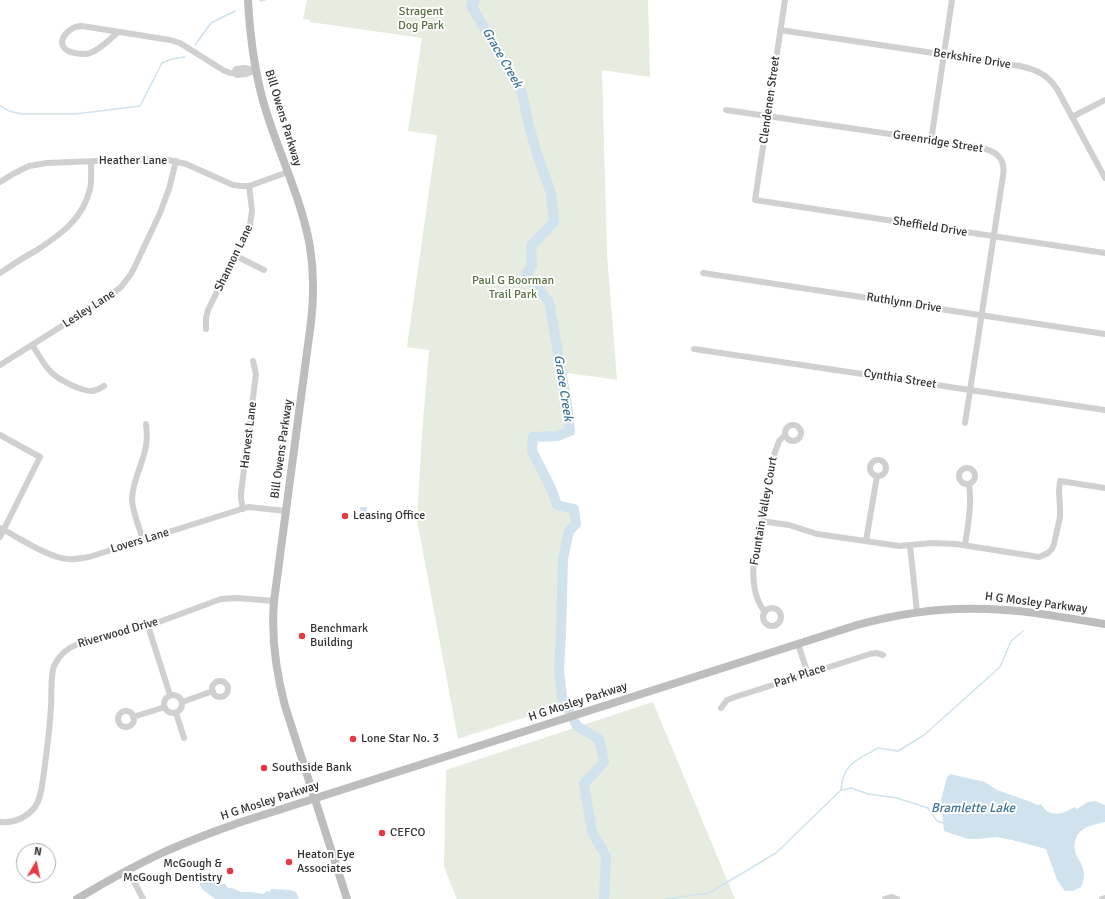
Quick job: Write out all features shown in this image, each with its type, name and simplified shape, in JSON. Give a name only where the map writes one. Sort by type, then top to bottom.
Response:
[{"type":"main road","name":"Bill Owens Parkway","points":[[248,0],[252,47],[256,70],[267,114],[301,211],[312,259],[313,286],[311,322],[274,601],[273,638],[276,664],[287,712],[347,899]]},
{"type":"main road","name":"H G Mosley Parkway","points":[[77,899],[128,870],[163,853],[241,822],[872,621],[917,612],[948,609],[998,609],[1036,613],[1105,624]]},
{"type":"street","name":"Clendenen Street","points":[[755,200],[785,0]]},
{"type":"street","points":[[931,140],[952,0]]},
{"type":"street","points":[[118,32],[96,50],[86,54],[68,52],[64,49],[62,44],[62,39],[64,36],[76,26],[82,26],[170,40],[177,42],[223,70],[234,73],[236,69],[245,68],[256,70]]},
{"type":"street","name":"Berkshire Drive","points":[[780,30],[1020,66],[1044,74],[1057,89],[1105,178]]},
{"type":"street","points":[[1072,117],[1105,100]]},
{"type":"street","name":"Greenridge Street","points":[[726,110],[985,148],[995,153],[1000,158],[1003,163],[1004,171],[966,423]]},
{"type":"street","name":"Heather Lane","points":[[0,182],[18,171],[37,164],[146,159],[176,161],[192,166],[233,185],[242,186],[249,186],[288,172]]},
{"type":"street","points":[[0,273],[53,239],[70,226],[84,206],[90,190],[91,161]]},
{"type":"street","name":"Lesley Lane","points":[[0,365],[116,292],[126,281],[131,274],[160,213],[169,189],[176,161]]},
{"type":"street","name":"Shannon Lane","points":[[206,329],[207,314],[252,221],[252,204],[249,186]]},
{"type":"street","name":"Sheffield Drive","points":[[755,200],[1105,253]]},
{"type":"street","points":[[236,256],[264,270]]},
{"type":"street","name":"Ruthlynn Drive","points":[[702,273],[1105,334]]},
{"type":"street","points":[[32,345],[48,369],[60,379],[89,391],[104,386]]},
{"type":"street","name":"Cynthia Street","points":[[694,349],[1105,410]]},
{"type":"street","name":"Harvest Lane","points":[[243,509],[241,493],[256,374],[253,361]]},
{"type":"street","points":[[143,540],[132,500],[135,482],[146,447],[146,424]]},
{"type":"street","points":[[0,435],[40,457],[2,529],[0,537]]},
{"type":"street","name":"Fountain Valley Court","points":[[765,612],[759,603],[754,588],[754,562],[771,464],[779,441],[785,435]]},
{"type":"street","points":[[866,541],[876,476]]},
{"type":"street","points":[[761,521],[792,526],[817,534],[899,546],[944,543],[1040,557],[1045,555],[1054,546],[1059,522],[1060,481],[1105,488]]},
{"type":"street","points":[[965,545],[970,510],[969,484]]},
{"type":"street","name":"Lovers Lane","points":[[2,529],[57,557],[73,560],[89,557],[243,509],[253,507],[286,511]]},
{"type":"street","points":[[910,545],[917,612]]},
{"type":"street","name":"Riverwood Drive","points":[[0,822],[14,821],[25,816],[35,806],[40,797],[51,710],[52,676],[55,664],[60,656],[67,650],[78,644],[148,626],[225,598],[274,601]]},
{"type":"street","points":[[148,626],[170,696]]},
{"type":"street","points":[[798,644],[808,674]]},
{"type":"street","name":"Park Place","points":[[721,708],[727,700],[732,698],[870,654],[876,653],[884,655]]},
{"type":"street","points":[[182,702],[213,692]]},
{"type":"street","points":[[170,696],[176,696],[181,699],[182,702],[182,707],[176,713],[170,713],[165,707],[164,701],[170,696]]},
{"type":"street","points":[[133,717],[165,707]]},
{"type":"street","points":[[176,713],[184,738]]},
{"type":"street","points":[[128,870],[143,899]]},
{"type":"street","points":[[885,899],[892,897],[897,899]]},
{"type":"green space","name":"Paul G Boorman Trail Park","points":[[307,0],[648,0],[650,77],[602,70],[607,255],[617,380],[561,372],[570,431],[558,436],[533,437],[532,451],[551,488],[557,505],[574,509],[576,524],[568,533],[562,566],[559,675],[562,695],[566,704],[458,739],[417,520],[429,350],[407,347],[437,135],[408,131],[422,38],[310,22],[310,20],[303,19]]},
{"type":"green space","points":[[653,702],[735,899],[457,899],[444,867],[446,770]]},
{"type":"water","points":[[360,507],[367,507],[367,520],[361,520]]},
{"type":"water","name":"Bramlette Lake","points":[[950,774],[985,782],[997,790],[1037,805],[1041,804],[1048,812],[1056,814],[1065,812],[1074,807],[1077,809],[1088,802],[1095,801],[1105,805],[1105,822],[1082,830],[1075,840],[1076,854],[1084,871],[1084,879],[1081,887],[1073,891],[1065,891],[1057,880],[1046,849],[996,837],[968,839],[944,831],[941,800],[947,777]]},
{"type":"water","points":[[206,880],[219,885],[225,884],[228,888],[241,892],[263,894],[267,891],[270,892],[271,889],[290,890],[296,892],[299,899],[215,899],[202,889],[200,885],[200,882]]},
{"type":"waterway","points":[[260,1],[265,0]]},
{"type":"waterway","name":"Grace Creek","points":[[475,0],[471,5],[522,93],[537,154],[551,193],[554,222],[531,246],[532,266],[526,274],[549,302],[567,404],[570,431],[558,436],[533,437],[532,451],[551,488],[557,505],[574,509],[576,524],[569,531],[563,559],[559,671],[562,697],[577,726],[599,739],[604,762],[584,784],[592,832],[606,856],[604,899]]},
{"type":"waterway","points":[[195,45],[211,23],[235,11]]},
{"type":"waterway","points":[[0,106],[9,111],[22,114],[75,114],[140,106],[162,63],[172,59],[185,57]]},
{"type":"waterway","points":[[665,899],[709,893],[776,853],[841,790],[842,781],[852,763],[878,748],[898,751],[923,736],[1000,667],[1011,641],[1023,631]]},
{"type":"waterway","points":[[842,790],[851,788],[868,794],[897,798],[928,808],[937,821],[943,823]]},
{"type":"place","name":"Leasing Office","points":[[345,516]]},
{"type":"place","name":"Benchmark Building","points":[[302,636]]},
{"type":"place","name":"Lone Star No. 3","points":[[353,739]]},
{"type":"place","name":"Southside Bank","points":[[264,768]]},
{"type":"place","name":"CEFCO","points":[[382,833]]},
{"type":"place","name":"Heaton Eye Associates","points":[[289,862]]},
{"type":"place","name":"McGough & McGough Dentistry","points":[[230,871]]},
{"type":"park label","name":"Stragent Dog Park","points":[[421,19]]}]
